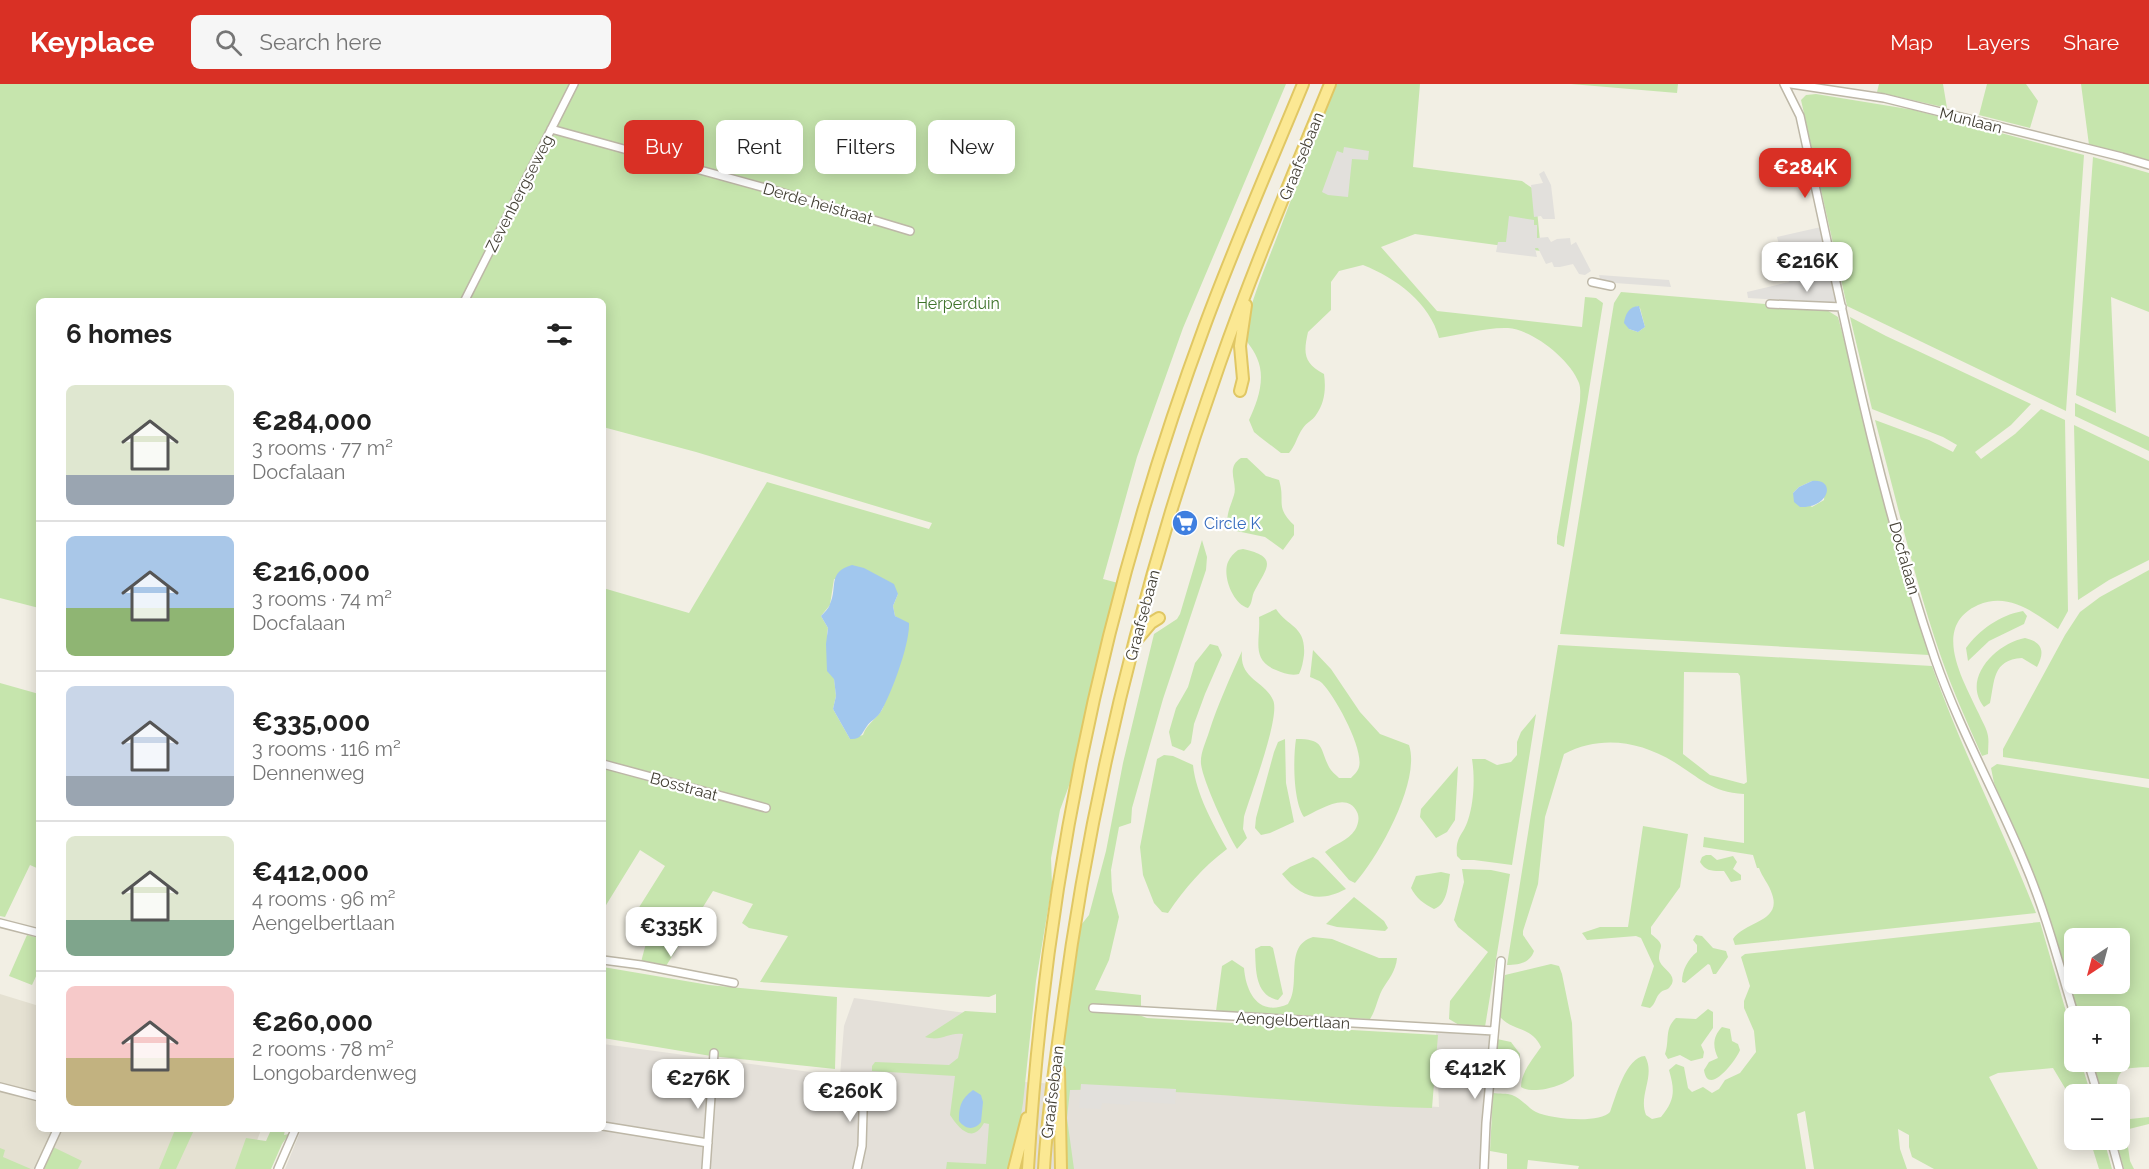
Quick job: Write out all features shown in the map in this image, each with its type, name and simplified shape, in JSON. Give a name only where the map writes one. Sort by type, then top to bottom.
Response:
[{"type":"main road","name":"Graafsebaan","points":[[1028,1169],[1042,998],[1064,844],[1096,690],[1117,605],[1137,530],[1205,324],[1303,84]]},
{"type":"main road","name":"Graafsebaan","points":[[1044,1169],[1073,927],[1106,762],[1133,644],[1182,476],[1219,364],[1253,271],[1330,84]]},
{"type":"main road","points":[[1240,391],[1243,379],[1240,346],[1253,271]]},
{"type":"main road","points":[[1133,644],[1151,623],[1159,618]]},
{"type":"main road","points":[[1058,1042],[1061,1169]]},
{"type":"main road","points":[[1014,1169],[1032,1103]]},
{"type":"street","name":"Zevenbergseweg","points":[[466,298],[574,84]]},
{"type":"street","name":"Docfalaan","points":[[1784,84],[1800,116],[1883,481],[1936,661],[2024,861],[2049,931],[2072,1006]]},
{"type":"street","name":"Munlaan","points":[[1791,84],[1884,98],[2149,165]]},
{"type":"street","name":"Derde heistraat","points":[[551,129],[780,192],[910,231]]},
{"type":"street","points":[[1592,282],[1611,286]]},
{"type":"street","points":[[1770,304],[1842,308]]},
{"type":"street","name":"Bosstraat","points":[[606,765],[766,808]]},
{"type":"street","points":[[0,923],[36,932]]},
{"type":"street","points":[[606,960],[734,983]]},
{"type":"street","points":[[1484,1169],[1501,961]]},
{"type":"street","name":"Aengelbertlaan","points":[[1093,1008],[1494,1031]]},
{"type":"street","points":[[706,1169],[714,1053]]},
{"type":"street","points":[[857,1169],[862,1146],[864,1079]]},
{"type":"street","points":[[0,1087],[36,1096]]},
{"type":"street","points":[[606,1126],[708,1143]]},
{"type":"street","points":[[39,1169],[56,1132]]},
{"type":"street","points":[[279,1169],[295,1132]]},
{"type":"street","points":[[2114,1150],[2120,1169]]},
{"type":"shaded area","points":[[1344,147],[1369,151],[1368,160],[1352,159],[1348,197],[1328,195],[1322,192],[1337,151],[1343,153]]},
{"type":"shaded area","points":[[1544,171],[1551,185],[1555,219],[1534,217],[1531,185],[1543,183],[1539,174]]},
{"type":"shaded area","points":[[1509,216],[1534,220],[1534,225],[1537,225],[1537,238],[1548,237],[1551,242],[1570,238],[1571,245],[1576,242],[1591,271],[1585,275],[1579,274],[1573,264],[1554,267],[1552,262],[1546,264],[1538,248],[1535,248],[1537,257],[1496,252],[1498,242],[1506,242]]},
{"type":"shaded area","points":[[1821,227],[1840,304],[1748,298],[1747,292],[1789,282],[1777,237]]},
{"type":"shaded area","points":[[1599,275],[1669,280],[1671,287],[1601,282]]},
{"type":"shaded area","points":[[0,994],[36,1005],[36,1132],[260,1132],[246,1169],[0,1169]]},
{"type":"shaded area","points":[[854,998],[1003,1018],[990,1080],[1439,1107],[1436,1031],[1493,1035],[1487,1169],[285,1169],[300,1132],[606,1132],[606,1044],[840,1076],[844,1026]]},
{"type":"shaded area","points":[[1081,1084],[1176,1089],[1175,1104],[1130,1101],[1130,1105],[1102,1103],[1101,1109],[1079,1108]]},
{"type":"green space","name":"Herperduin","points":[[0,84],[1286,84],[1183,328],[1137,457],[1103,579],[1118,583],[1071,780],[1060,810],[1051,858],[1052,885],[1036,981],[1023,1103],[1012,1169],[946,1169],[947,1162],[986,1164],[989,1124],[984,1123],[975,1133],[970,1133],[961,1129],[950,1115],[955,1076],[872,1071],[875,1062],[949,1065],[958,1058],[963,1034],[936,1038],[925,1037],[965,1011],[996,1013],[996,994],[989,997],[760,982],[788,936],[749,928],[742,923],[753,904],[713,891],[666,966],[641,962],[653,917],[638,909],[665,866],[640,850],[606,905],[606,769],[761,811],[766,804],[606,761],[606,589],[689,613],[767,482],[929,529],[932,523],[696,452],[606,428],[606,298],[36,298],[36,607],[0,598]],"holes":[[[834,579],[898,594],[893,606],[895,616],[901,620],[884,705],[863,735],[850,739],[833,709],[836,696],[828,628],[821,616],[830,605]]]},
{"type":"green space","points":[[1337,84],[1420,84],[1413,167],[1522,181],[1535,190],[1541,251],[1415,234],[1381,247],[1437,311],[1582,327],[1585,297],[1596,298],[1603,303],[1564,547],[1557,544],[1557,537],[1580,401],[1580,385],[1568,365],[1550,347],[1518,330],[1491,329],[1439,338],[1428,314],[1410,293],[1388,277],[1363,265],[1339,271],[1331,282],[1331,310],[1308,332],[1307,357],[1312,366],[1324,374],[1325,379],[1323,400],[1316,415],[1303,428],[1289,453],[1281,453],[1254,432],[1249,420],[1258,397],[1261,373],[1255,353],[1245,336],[1246,325],[1261,277]]},
{"type":"green space","points":[[1571,84],[1678,84],[1677,93]]},
{"type":"green space","points":[[1879,84],[1943,84],[1947,108],[1877,92]]},
{"type":"green space","points":[[1987,84],[2026,84],[2038,101],[2030,128],[1979,115]]},
{"type":"green space","points":[[2081,84],[2149,84],[2149,162],[2089,145]]},
{"type":"green space","points":[[1816,94],[1914,110],[2084,155],[2066,411],[1847,306],[1801,100],[1806,95]]},
{"type":"green space","points":[[2093,157],[2149,173],[2149,312],[2111,297],[2116,413],[2076,395]]},
{"type":"green space","points":[[1621,292],[1825,309],[1838,317],[1929,655],[1560,634],[1614,303]],"holes":[[[1637,306],[1640,308],[1645,327],[1638,332],[1629,329]],[[1812,481],[1825,485],[1824,500],[1812,507],[1793,493],[1799,487]]]},
{"type":"green space","points":[[1850,317],[2031,404],[2011,425],[1975,452],[1981,459],[2015,434],[2041,409],[2065,420],[2068,611],[2058,629],[2039,616],[2010,602],[1989,602],[1978,605],[1964,615],[1956,627],[1953,640],[1959,671],[1988,736],[1988,754],[1982,756],[1940,654],[1875,420],[1929,440],[1953,452],[1957,445],[1943,437],[1872,409]]},
{"type":"green space","points":[[2075,403],[2149,437],[2149,451],[2075,416]]},
{"type":"green space","points":[[2074,425],[2149,461],[2149,560],[2109,580],[2078,600]]},
{"type":"green space","points":[[1241,458],[1247,458],[1266,476],[1279,480],[1282,508],[1294,525],[1294,535],[1283,550],[1265,537],[1227,529],[1228,515],[1235,490],[1233,471],[1236,462]]},
{"type":"green space","points":[[1202,540],[1207,557],[1206,570],[1163,699],[1132,808],[1131,823],[1119,827],[1111,870],[1112,891],[1119,917],[1109,960],[1095,990],[1141,995],[1141,1008],[1090,1005],[1090,1011],[1136,1014],[1147,1018],[1438,1035],[1432,1108],[1387,1107],[1161,1091],[1070,1090],[1067,1118],[1074,1169],[1055,1169],[1061,1065],[1081,925],[1089,915],[1106,851],[1123,763],[1154,634],[1177,619],[1180,614]]},
{"type":"green space","points":[[1243,549],[1262,556],[1266,559],[1267,564],[1248,608],[1233,595],[1226,575],[1230,558],[1238,550]]},
{"type":"green space","points":[[2149,570],[2149,779],[2003,757],[2003,749],[2065,635],[2080,612],[2100,597]]},
{"type":"green space","points":[[1276,609],[1296,628],[1302,638],[1304,655],[1299,674],[1276,670],[1268,666],[1260,655],[1258,648],[1259,617]]},
{"type":"green space","points":[[2023,611],[2027,616],[2024,624],[1989,641],[1968,661],[1966,648],[1977,635],[1998,620]]},
{"type":"green space","points":[[2025,638],[2036,642],[2041,648],[2041,657],[2037,667],[2022,658],[2005,663],[2000,667],[1994,680],[1990,703],[1984,707],[1978,696],[1979,674],[1994,654],[2014,641]]},
{"type":"green space","points":[[1210,644],[1218,646],[1222,655],[1194,724],[1191,743],[1184,751],[1172,746],[1169,732],[1176,708],[1188,687],[1195,663]]},
{"type":"green space","points":[[1558,645],[1932,666],[1956,728],[2036,913],[1735,945],[1733,939],[1739,933],[1767,916],[1772,910],[1774,903],[1772,894],[1757,868],[1753,855],[1703,847],[1704,837],[1744,843],[1744,794],[1714,787],[1674,762],[1647,749],[1620,743],[1592,744],[1564,754],[1545,817],[1538,884],[1523,931],[1523,935],[1534,951],[1524,962],[1507,965]],"holes":[[[1684,672],[1738,673],[1747,782],[1744,784],[1710,775],[1683,754]]]},
{"type":"green space","points":[[1313,650],[1331,669],[1360,712],[1380,734],[1409,745],[1411,760],[1404,797],[1386,837],[1355,883],[1349,880],[1325,852],[1352,834],[1358,824],[1357,812],[1352,806],[1340,802],[1304,817],[1300,810],[1296,790],[1294,757],[1296,739],[1317,743],[1330,768],[1339,778],[1351,778],[1359,767],[1357,748],[1341,711],[1322,683],[1310,677]]},
{"type":"green space","points":[[1242,651],[1244,668],[1269,693],[1274,709],[1264,757],[1244,817],[1243,829],[1247,838],[1237,849],[1211,794],[1201,760],[1216,711]]},
{"type":"green space","points":[[0,683],[36,693],[36,868],[30,865],[5,917],[0,916]]},
{"type":"green space","points":[[1536,714],[1512,865],[1461,860],[1457,856],[1457,844],[1472,806],[1474,782],[1472,759],[1485,759],[1497,765],[1511,762],[1517,755],[1517,742],[1521,732]]},
{"type":"green space","points":[[1285,739],[1286,783],[1294,822],[1261,835],[1255,828],[1256,818],[1274,752],[1278,742]]},
{"type":"green space","points":[[1164,755],[1173,756],[1193,765],[1201,798],[1227,849],[1195,878],[1168,913],[1162,912],[1154,903],[1143,875],[1140,847],[1157,759]]},
{"type":"green space","points":[[1997,764],[2149,788],[2149,1067],[2130,1069],[2130,1006],[2076,1006],[2072,994],[2130,994],[2130,928],[2064,928],[2064,968],[2044,902],[1994,783],[1991,768]]},
{"type":"green space","points":[[1458,766],[1455,820],[1447,832],[1436,838],[1420,817],[1421,809]]},
{"type":"green space","points":[[1643,826],[1688,834],[1680,887],[1651,927],[1651,934],[1661,944],[1660,963],[1673,979],[1669,988],[1659,994],[1650,1008],[1641,1006],[1654,966],[1641,938],[1636,936],[1587,940],[1582,933],[1600,927],[1628,927]]},
{"type":"green space","points":[[1706,855],[1711,855],[1717,860],[1733,856],[1737,862],[1733,869],[1741,875],[1741,880],[1731,882],[1724,871],[1705,868],[1700,862]]},
{"type":"green space","points":[[1313,857],[1346,889],[1327,896],[1311,896],[1296,888],[1282,874],[1290,867]]},
{"type":"green space","points":[[1462,869],[1491,870],[1510,874],[1484,1033],[1469,1031],[1449,1019],[1450,1001],[1488,952],[1458,927],[1454,920],[1464,882]]},
{"type":"green space","points":[[1441,872],[1450,874],[1442,904],[1434,909],[1415,895],[1411,888],[1416,876]]},
{"type":"green space","points":[[1354,897],[1384,921],[1388,928],[1385,931],[1326,924]]},
{"type":"green space","points":[[2040,922],[2064,1006],[2064,1072],[2084,1072],[2088,1084],[2064,1084],[2064,1086],[2053,1068],[1998,1073],[1989,1077],[2038,1169],[1934,1169],[1912,1157],[1909,1135],[1898,1129],[1900,1149],[1907,1169],[1814,1169],[1805,1111],[1797,1114],[1806,1169],[1578,1169],[1579,1166],[1528,1160],[1527,1169],[1507,1169],[1507,1154],[1490,1151],[1493,1093],[1512,1095],[1543,1115],[1574,1119],[1605,1116],[1610,1112],[1627,1070],[1638,1058],[1645,1056],[1649,1071],[1644,1108],[1646,1115],[1652,1119],[1661,1117],[1669,1105],[1673,1090],[1669,1070],[1676,1064],[1684,1067],[1688,1088],[1692,1092],[1703,1087],[1712,1093],[1719,1089],[1725,1080],[1740,1073],[1756,1052],[1754,1031],[1744,1008],[1744,1001],[1750,986],[1741,957],[1745,954]]},
{"type":"green space","points":[[27,935],[36,937],[36,976],[32,985],[9,976]]},
{"type":"green space","points":[[1696,935],[1702,936],[1713,948],[1726,951],[1728,957],[1716,974],[1713,974],[1708,964],[1685,983],[1682,982],[1684,969],[1697,952],[1697,945],[1693,940]]},
{"type":"green space","points":[[1313,937],[1332,939],[1379,958],[1397,958],[1370,1019],[1216,1011],[1222,966],[1232,960],[1244,968],[1251,994],[1262,1005],[1278,1007],[1288,1004],[1294,986],[1294,966],[1298,948]]},
{"type":"green space","points":[[1261,946],[1273,948],[1283,994],[1278,1000],[1264,993],[1260,987],[1255,949]]},
{"type":"green space","points":[[1551,964],[1559,966],[1562,974],[1572,1023],[1574,1076],[1564,1083],[1549,1088],[1526,1089],[1521,1087],[1523,1076],[1541,1047],[1537,1040],[1527,1032],[1505,1022],[1500,1017],[1505,975]]},
{"type":"green space","points":[[606,968],[709,985],[837,997],[835,1069],[711,1056],[606,1038]]},
{"type":"green space","points":[[1708,1009],[1713,1012],[1713,1028],[1701,1045],[1704,1052],[1703,1058],[1691,1061],[1680,1055],[1668,1059],[1665,1054],[1672,1022],[1676,1018],[1696,1019]]},
{"type":"green space","points":[[1722,1027],[1730,1029],[1732,1041],[1738,1044],[1740,1050],[1722,1074],[1711,1080],[1707,1078],[1704,1070],[1709,1062],[1718,1058],[1714,1043]]},
{"type":"green space","points":[[1497,1039],[1511,1042],[1520,1054],[1518,1070],[1510,1086],[1493,1086]]},
{"type":"green space","points":[[2095,1072],[2123,1072],[2117,1084],[2099,1084]]},
{"type":"green space","points":[[2149,1117],[2149,1124],[2130,1129],[2130,1119]]},
{"type":"green space","points":[[174,1132],[193,1132],[176,1169],[159,1169]]},
{"type":"green space","points":[[270,1132],[289,1134],[271,1169],[235,1169],[246,1138],[266,1141]]},
{"type":"green space","points":[[53,1147],[82,1161],[78,1169],[44,1169]]},
{"type":"green space","points":[[0,1148],[5,1150],[3,1157],[31,1169],[0,1169]]},
{"type":"green space","points":[[2093,1150],[2107,1150],[2112,1169],[2099,1169]]},
{"type":"green space","points":[[2119,1150],[2128,1150],[2134,1169],[2124,1169]]},
{"type":"water","points":[[1639,306],[1645,327],[1638,332],[1629,329],[1624,323],[1628,312]]},
{"type":"water","points":[[1812,481],[1825,484],[1826,494],[1818,503],[1800,507],[1794,502],[1793,493],[1799,487]]},
{"type":"water","points":[[852,565],[864,568],[894,584],[898,594],[893,606],[895,616],[909,623],[903,656],[884,705],[856,739],[850,739],[833,709],[836,696],[834,679],[827,671],[828,628],[821,616],[832,598],[836,576],[844,568]]},
{"type":"water","points":[[973,1090],[981,1095],[983,1102],[981,1122],[970,1128],[959,1121],[963,1100]]},
{"type":"place","name":"Circle K","points":[[1185,523]]}]
